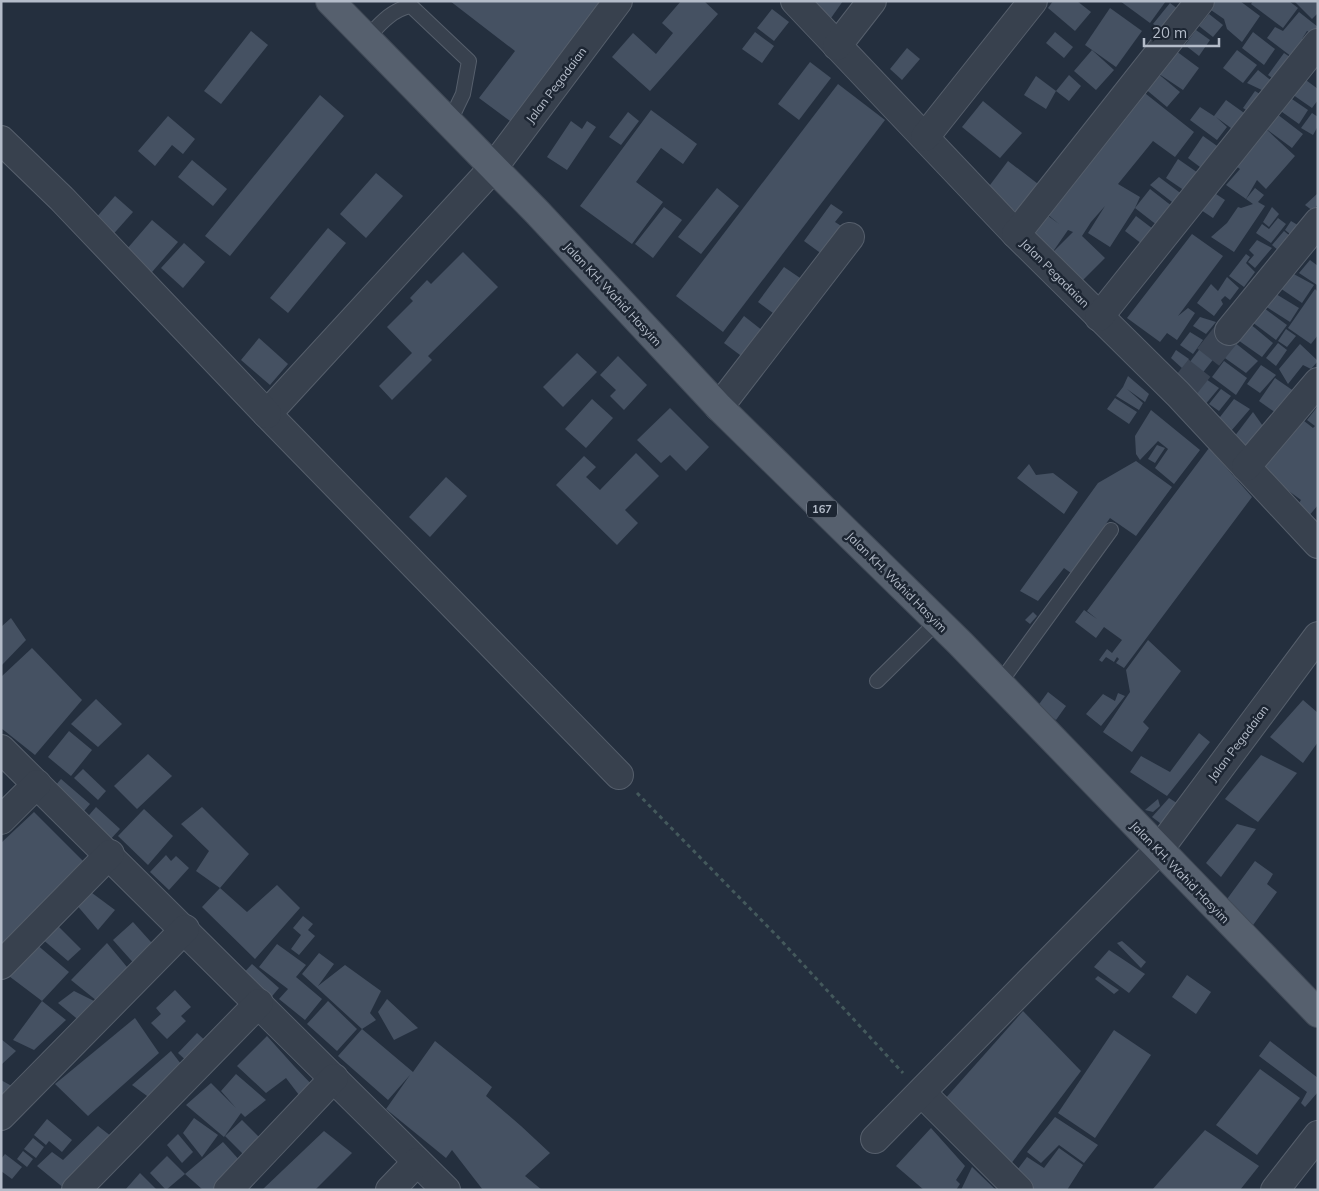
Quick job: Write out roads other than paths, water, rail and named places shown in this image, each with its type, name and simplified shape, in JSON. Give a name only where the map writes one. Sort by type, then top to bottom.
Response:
[{"type":"main road","name":"Jalan KH. Wahid Hasyim","points":[[330,1],[537,212],[719,407],[999,684],[1158,851],[1318,1013]]},
{"type":"street","name":"Jalan Pegadaian","points":[[267,414],[493,168],[618,1]]},
{"type":"street","name":"Jalan Pegadaian","points":[[794,1],[1016,234],[1099,317],[1180,392],[1246,467],[1318,544]]},
{"type":"street","points":[[837,46],[872,1]]},
{"type":"street","points":[[925,137],[1033,1]]},
{"type":"street","points":[[1016,234],[1200,1]]},
{"type":"street","points":[[1099,317],[1318,43]]},
{"type":"street","points":[[1,140],[75,213],[267,414],[619,775]]},
{"type":"street","points":[[1229,331],[1318,222]]},
{"type":"street","points":[[719,407],[850,237]]},
{"type":"street","points":[[1246,467],[1318,382]]},
{"type":"street","name":"Jalan Pegadaian","points":[[875,1139],[1158,851],[1318,636]]},
{"type":"street","points":[[1,748],[110,854],[446,1190]]},
{"type":"street","points":[[1,820],[37,784]]},
{"type":"street","points":[[1,965],[110,854]]},
{"type":"street","points":[[1,1116],[185,929]]},
{"type":"street","points":[[76,1190],[259,1003]]},
{"type":"street","points":[[228,1190],[334,1078]]},
{"type":"street","points":[[922,1093],[1019,1190]]},
{"type":"street","points":[[1275,1190],[1318,1135]]},
{"type":"street","points":[[390,1190],[417,1162]]},
{"type":"lane","points":[[366,39],[388,16],[400,8],[411,6],[469,61],[463,94],[449,123]]},
{"type":"lane","points":[[999,684],[1111,530]]},
{"type":"lane","points":[[877,681],[937,622]]},
{"type":"tunnel","points":[[1182,390],[1229,331]]}]
